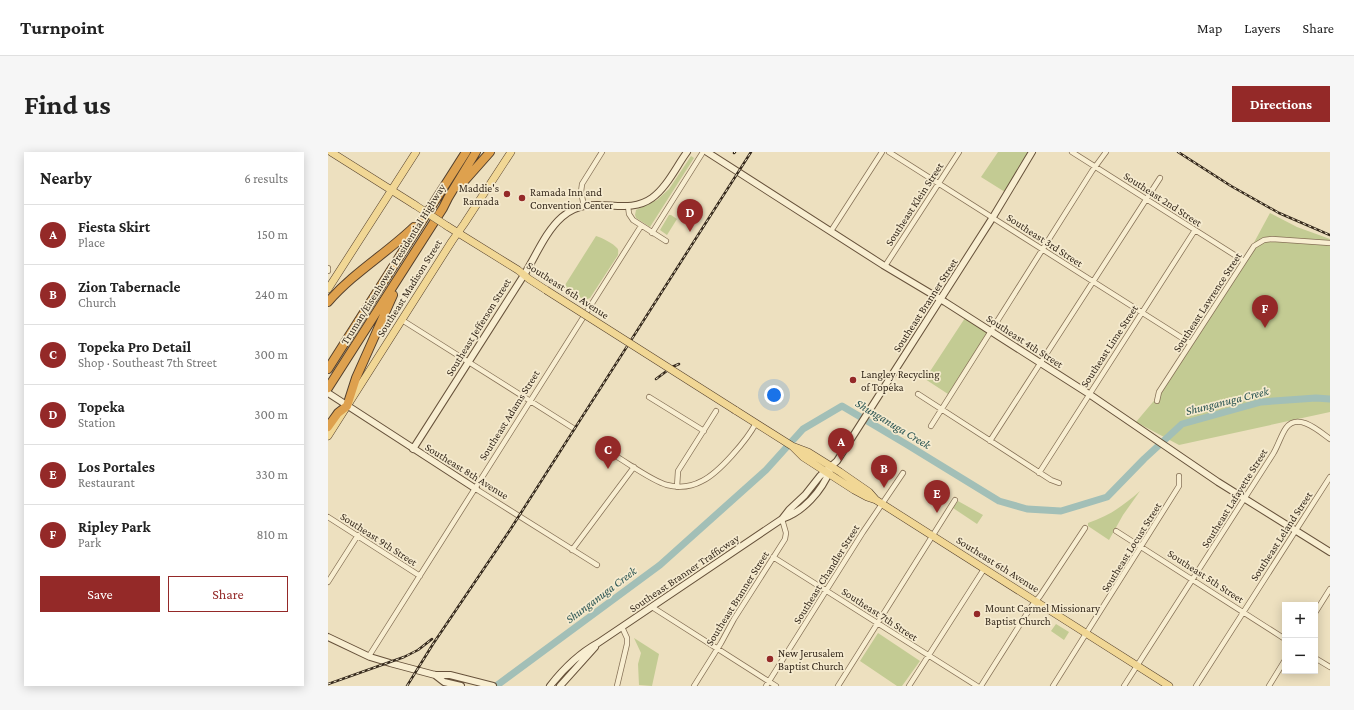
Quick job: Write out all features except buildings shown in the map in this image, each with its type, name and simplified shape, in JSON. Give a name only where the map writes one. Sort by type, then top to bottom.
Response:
[{"type":"highway","name":"Truman/Eisenhower Presidential Highway","points":[[328,369],[466,152]]},
{"type":"highway","name":"Truman/Eisenhower Presidential Highway","points":[[328,388],[443,208],[476,152]]},
{"type":"highway","points":[[443,208],[490,152]]},
{"type":"highway","points":[[328,302],[339,290],[422,220]]},
{"type":"highway","points":[[328,427],[338,412],[347,406],[356,378],[410,260]]},
{"type":"main road","name":"Southeast 6th Avenue","points":[[330,152],[518,270],[546,290],[792,446],[861,494],[879,502],[1169,686]]},
{"type":"main road","points":[[328,286],[416,152]]},
{"type":"main road","name":"Southeast Madison Street","points":[[328,436],[510,152]]},
{"type":"street","points":[[602,152],[582,184],[581,192],[584,206],[598,204],[628,206],[651,198],[662,188],[687,152]]},
{"type":"street","points":[[652,232],[703,152]]},
{"type":"street","name":"Southeast 4th Street","points":[[707,152],[885,266],[1040,362],[1244,498],[1330,552]]},
{"type":"street","points":[[831,231],[882,152]]},
{"type":"street","name":"Southeast 3rd Street","points":[[889,152],[1190,343]]},
{"type":"street","name":"Southeast Klein Street","points":[[885,266],[958,152]]},
{"type":"street","name":"Southeast Branner Street","points":[[694,686],[718,649],[734,619],[773,556],[785,539],[786,533],[782,519],[805,495],[820,476],[829,471],[837,461],[993,217],[1032,152]]},
{"type":"street","name":"Southeast 2nd Street","points":[[1072,152],[1244,261]]},
{"type":"street","points":[[931,426],[1106,152]]},
{"type":"street","points":[[990,441],[1160,178]]},
{"type":"street","name":"Southeast Jefferson Street","points":[[413,449],[551,230],[561,218],[574,209],[584,206]]},
{"type":"street","points":[[628,206],[631,217],[642,226],[666,241]]},
{"type":"street","name":"Southeast Adams Street","points":[[369,656],[476,489],[553,363],[642,226]]},
{"type":"street","name":"Southeast Lime Street","points":[[1039,472],[1195,230]]},
{"type":"street","name":"Southeast Lawrence Street","points":[[1158,401],[1159,392],[1254,246],[1264,240],[1272,239],[1330,242]]},
{"type":"street","points":[[402,320],[572,428]]},
{"type":"street","name":"Southeast 8th Avenue","points":[[328,394],[597,565]]},
{"type":"street","points":[[918,394],[1051,480],[1059,483]]},
{"type":"street","points":[[649,397],[704,431]]},
{"type":"street","points":[[677,487],[678,472],[716,411]]},
{"type":"street","name":"Southeast Lafayette Street","points":[[1124,686],[1273,454],[1286,428],[1295,422],[1304,423],[1310,425],[1330,439]]},
{"type":"street","points":[[614,455],[659,482],[677,487],[696,484],[706,480],[744,443],[756,423]]},
{"type":"street","points":[[572,550],[634,467]]},
{"type":"street","name":"Southeast Chandler Street","points":[[767,684],[879,502],[903,473]]},
{"type":"street","name":"Southeast Locust Street","points":[[1053,686],[1142,547],[1179,486],[1179,476]]},
{"type":"street","name":"Southeast Leland Street","points":[[1196,686],[1330,477]]},
{"type":"street","points":[[838,686],[954,500]]},
{"type":"street","name":"Southeast 9th Street","points":[[328,517],[420,576]]},
{"type":"street","name":"Southeast Branner Trafficway","points":[[550,686],[572,661],[583,652],[782,519]]},
{"type":"street","points":[[981,686],[1085,528]]},
{"type":"street","name":"Southeast 5th Street","points":[[1116,531],[1283,638]]},
{"type":"street","points":[[328,582],[358,535]]},
{"type":"street","name":"Southeast 7th Street","points":[[773,556],[977,686]]},
{"type":"street","points":[[909,686],[984,569]]},
{"type":"street","points":[[1318,608],[1330,589]]},
{"type":"street","points":[[652,607],[718,649],[767,684],[776,686]]},
{"type":"street","points":[[617,686],[627,644],[627,638],[622,627]]},
{"type":"street","points":[[328,637],[369,656],[435,676],[444,682],[461,686]]},
{"type":"street","name":"Southeast Branner Trafficway","points":[[560,686],[598,643]]},
{"type":"street","points":[[1318,660],[1330,667]]},
{"type":"street","points":[[1269,686],[1282,665]]},
{"type":"street","points":[[435,676],[450,675],[493,686]]},
{"type":"green space","points":[[998,152],[1028,152],[1005,192],[981,177]]},
{"type":"green space","points":[[691,156],[694,158],[650,227],[636,218],[636,210],[657,200],[669,189]]},
{"type":"green space","points":[[1270,213],[1297,227],[1330,239],[1330,412],[1179,445],[1136,422],[1158,396],[1244,261]]},
{"type":"green space","points":[[669,215],[677,219],[667,235],[660,230]]},
{"type":"green space","points":[[596,236],[615,246],[618,250],[618,255],[590,298],[585,300],[565,289],[565,285]]},
{"type":"green space","points":[[965,318],[986,331],[987,334],[948,394],[925,379]]},
{"type":"green space","points":[[1140,491],[1123,515],[1109,540],[1088,526],[1088,523],[1116,510]]},
{"type":"green space","points":[[958,501],[983,515],[977,524],[953,508]]},
{"type":"green space","points":[[1056,624],[1069,632],[1064,640],[1051,631]]},
{"type":"green space","points":[[878,633],[920,661],[902,686],[897,686],[860,661]]},
{"type":"green space","points":[[634,638],[659,654],[652,686],[639,685],[638,664],[641,653]]},
{"type":"waterway","name":"Shunganuga Creek","points":[[496,686],[660,565],[766,470],[803,429],[842,406],[999,501],[1027,509],[1061,511],[1107,497],[1144,459],[1182,424],[1261,402],[1316,398],[1330,399]]},
{"type":"railway","points":[[407,686],[433,644],[510,530],[751,152]]},
{"type":"railway","points":[[1178,152],[1231,186],[1279,213],[1330,235]]},
{"type":"railway","points":[[656,379],[672,367],[679,364]]},
{"type":"railway","points":[[328,684],[404,657],[418,650],[432,639]]},
{"type":"place","name":"Maddie's Ramada","points":[[507,194]]},
{"type":"place","name":"Ramada Inn and Convention Center","points":[[522,198]]},
{"type":"place","name":"Topeka","points":[[690,232]]},
{"type":"place","name":"Ripley Park","points":[[1265,328]]},
{"type":"place","name":"Langley Recycling of Topeka","points":[[853,380]]},
{"type":"place","name":"Fiesta Skirt","points":[[841,461]]},
{"type":"place","name":"Topeka Pro Detail","points":[[608,469]]},
{"type":"place","name":"Zion Tabernacle","points":[[884,488]]},
{"type":"place","name":"Los Portales","points":[[937,513]]},
{"type":"place","name":"Mount Carmel Missionary Baptist Church","points":[[977,614]]},
{"type":"place","name":"New Jerusalem Baptist Church","points":[[770,659]]}]
